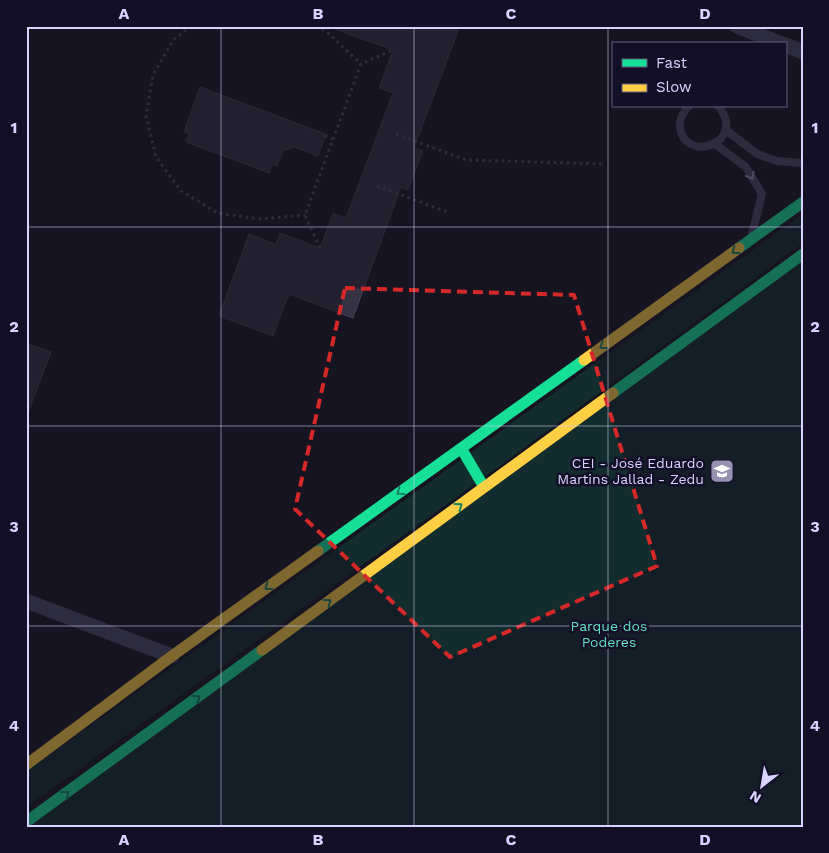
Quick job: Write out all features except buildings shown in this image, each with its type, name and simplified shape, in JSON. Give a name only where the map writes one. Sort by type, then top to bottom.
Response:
[{"type":"main road","points":[[26,765],[172,656],[803,202]]},
{"type":"main road","points":[[26,822],[803,254]]},
{"type":"main road","points":[[461,448],[484,487]]},
{"type":"street","points":[[737,26],[779,42]]},
{"type":"street","points":[[786,45],[803,52]]},
{"type":"street","points":[[26,601],[172,656]]},
{"type":"lane","points":[[687,108],[681,118],[680,126],[683,135],[691,144],[702,147],[715,144],[722,139],[726,130],[726,121],[724,113],[720,108]]},
{"type":"lane","points":[[726,130],[757,154],[777,162],[803,163]]},
{"type":"lane","points":[[715,144],[746,167],[762,194],[750,240]]},
{"type":"path","points":[[191,26],[174,39],[152,75],[146,116],[156,157],[181,191],[218,213],[259,219],[305,215]]},
{"type":"path","points":[[316,26],[326,32],[361,64]]},
{"type":"path","points":[[320,248],[305,215],[333,139],[361,64],[393,50]]},
{"type":"path","points":[[396,134],[466,160],[604,164]]},
{"type":"path","points":[[325,136],[333,139]]},
{"type":"path","points":[[377,186],[446,212]]},
{"type":"highlighted area","points":[[345,288],[574,295],[657,566],[450,657],[295,509]]},
{"type":"green space","points":[[803,214],[803,243],[479,481],[26,807],[26,772]]},
{"type":"green space","name":"Parque dos Poderes","points":[[803,254],[803,827],[26,827]]},
{"type":"traffic: fast","points":[[739,248],[803,202]]},
{"type":"traffic: fast","points":[[613,393],[803,254]]},
{"type":"traffic: fast","points":[[318,551],[584,360]]},
{"type":"traffic: fast","points":[[461,448],[484,487]]},
{"type":"traffic: fast","points":[[26,822],[262,650]]},
{"type":"traffic: slow","points":[[584,360],[739,248]]},
{"type":"traffic: slow","points":[[262,650],[613,393]]},
{"type":"traffic: slow","points":[[26,765],[172,656],[318,551]]},
{"type":"place","name":"CEI - José Eduardo Martins Jallad - Zedu","points":[[722,471]]}]
